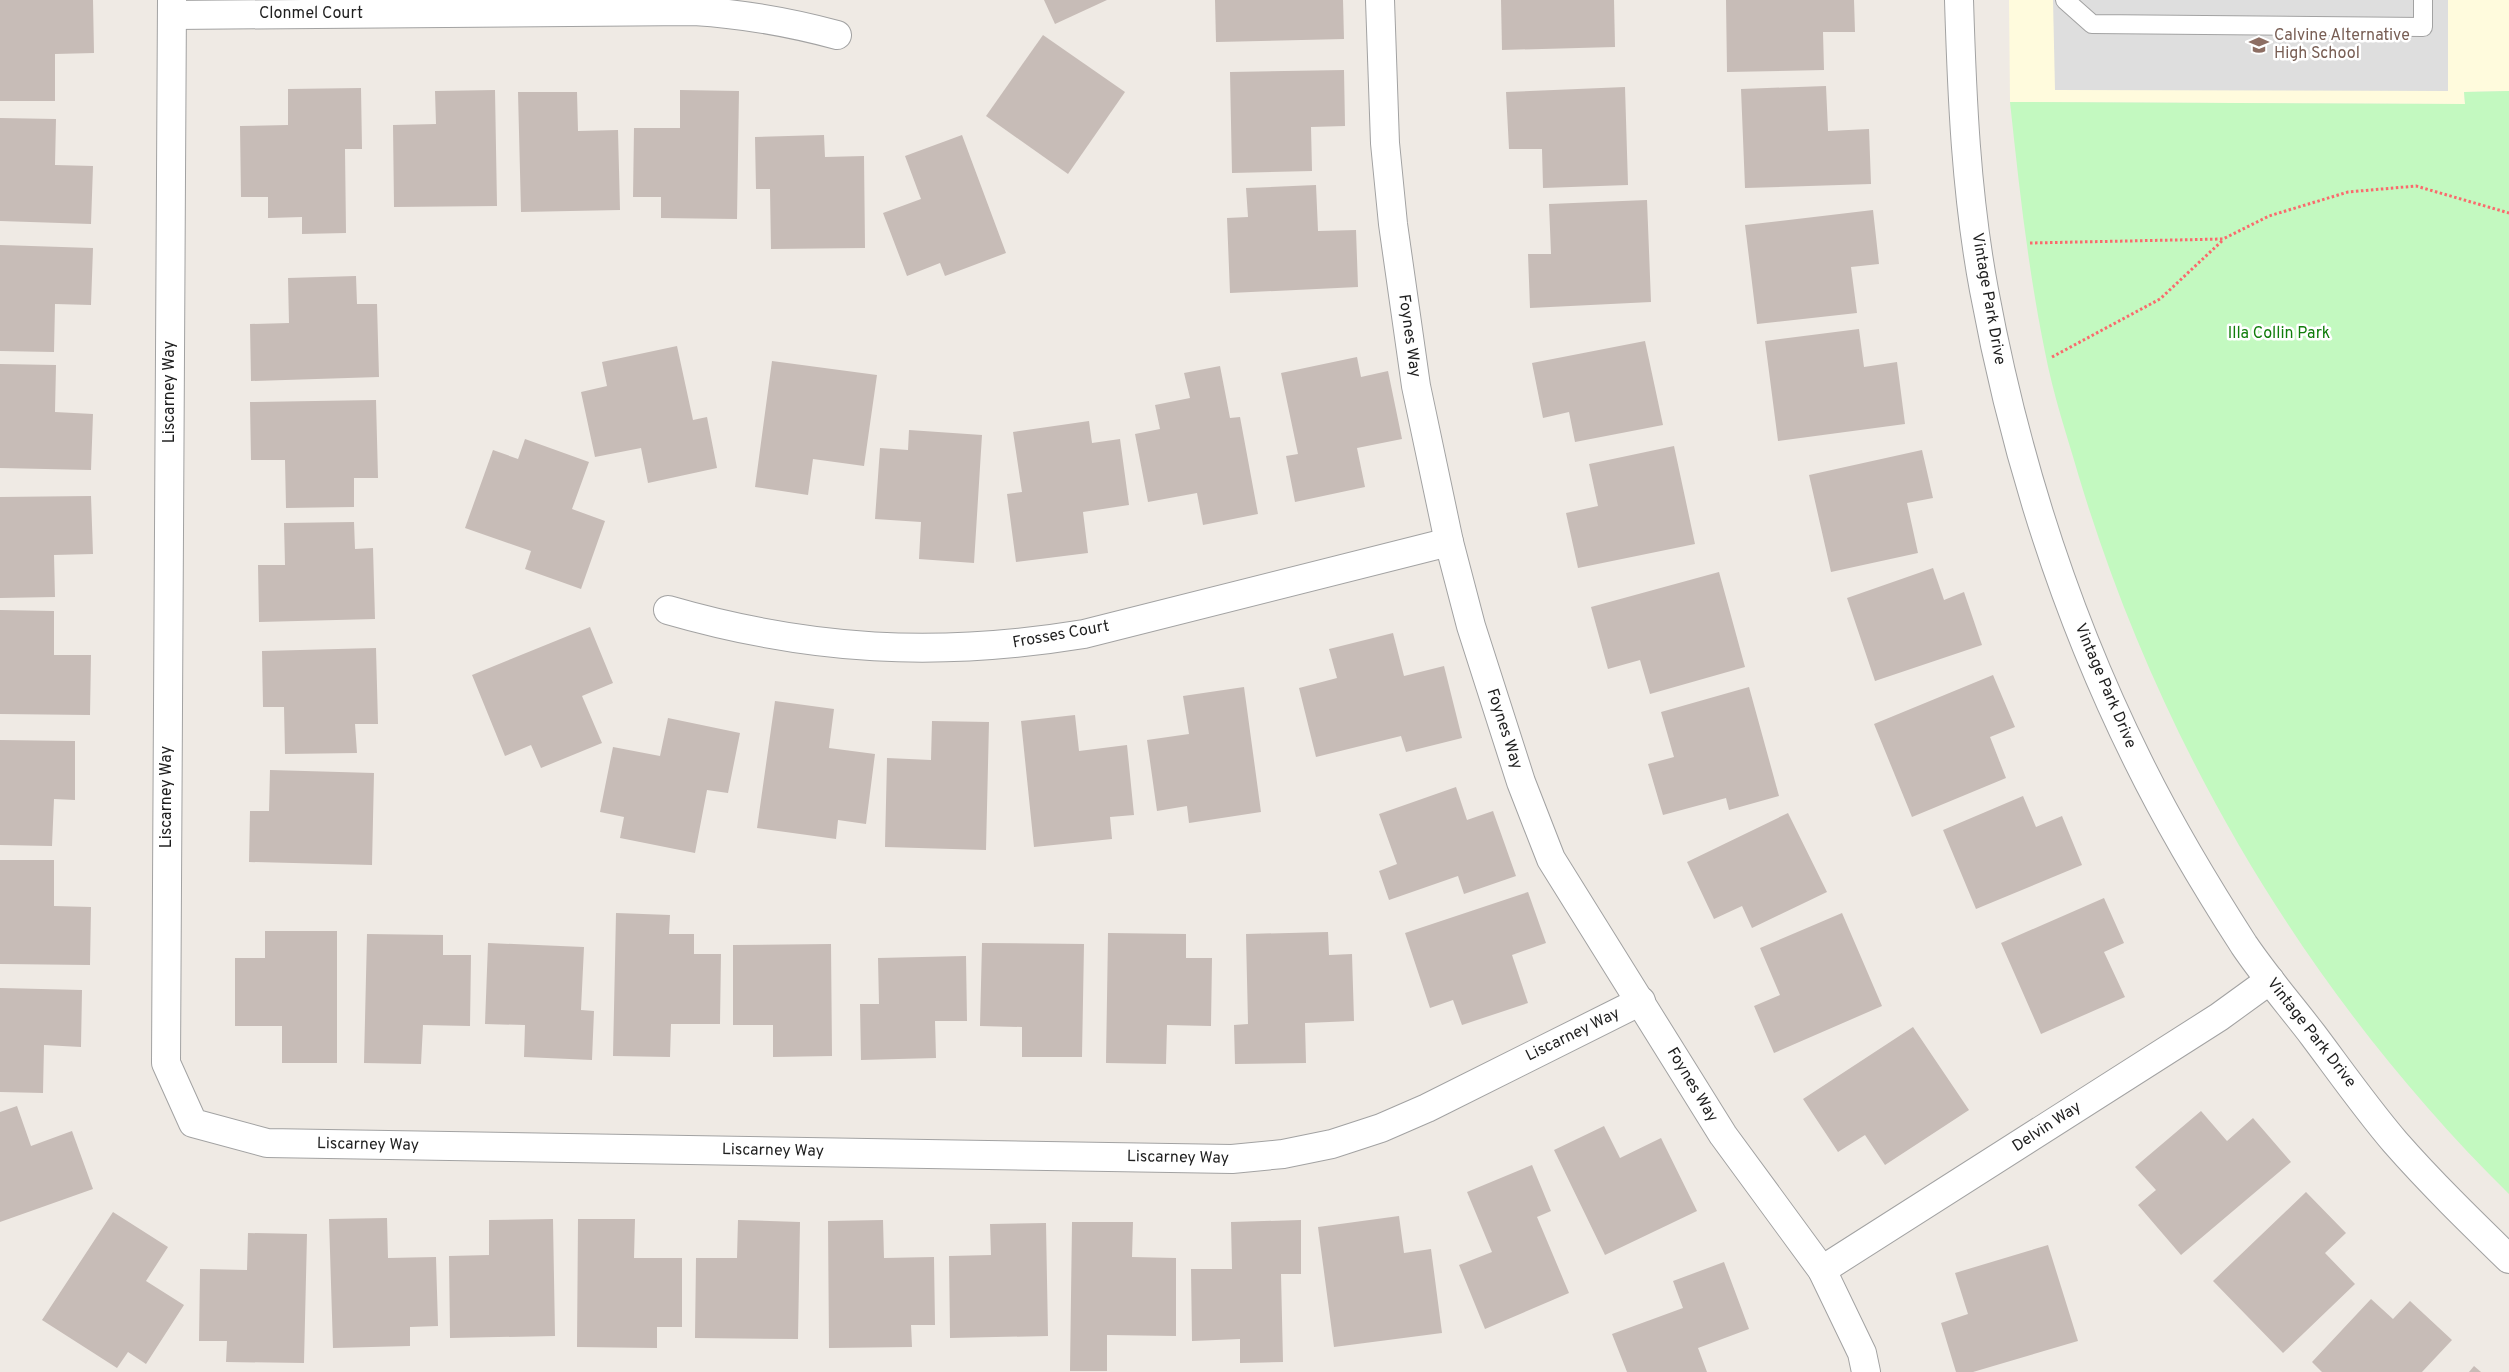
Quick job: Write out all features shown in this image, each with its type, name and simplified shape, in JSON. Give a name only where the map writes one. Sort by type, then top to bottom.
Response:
[{"type":"street","name":"Foynes Way","points":[[1380,0],[1386,143],[1393,224],[1416,386],[1448,542],[1471,626],[1515,764],[1550,859],[1723,1134],[1822,1270],[1862,1353],[1866,1372]]},
{"type":"street","name":"Vintage Park Drive","points":[[1959,0],[1963,116],[1970,194],[1983,287],[2004,388],[2032,490],[2096,670],[2138,761],[2183,845],[2245,946],[2394,1140],[2446,1197],[2509,1259]]},
{"type":"street","name":"Clonmel Court","points":[[173,8],[694,11],[744,14],[792,23],[837,35]]},
{"type":"street","name":"Liscarney Way","points":[[173,8],[166,1062],[193,1123],[267,1143],[1232,1159],[1283,1154],[1332,1144],[1381,1128],[1427,1108],[1641,1001]]},
{"type":"street","name":"Frosses Court","points":[[668,610],[726,627],[785,638],[845,646],[913,649],[1024,643],[1084,634],[1448,542]]},
{"type":"street","name":"Delvin Way","points":[[1822,1270],[2218,1017],[2270,980]]},
{"type":"lane","points":[[2066,0],[2092,24],[2423,27],[2423,0]]},
{"type":"path","points":[[2052,357],[2160,298],[2223,239],[2269,216],[2348,192],[2416,186],[2509,213]]},
{"type":"path","points":[[2030,243],[2223,239]]},
{"type":"shaded area","name":"Calvine Alternative High School","points":[[2009,0],[2509,0],[2509,91],[2464,92],[2465,104],[2010,102]]},
{"type":"shaded area","name":"Calvine Alternative High School","points":[[2053,0],[2448,0],[2448,91],[2055,90]]},
{"type":"green space","name":"Illa Collin Park","points":[[2509,91],[2509,1194],[2436,1117],[2368,1036],[2306,951],[2249,862],[2198,770],[2152,675],[2112,577],[2060,415],[2048,368],[2029,259],[2010,102],[2465,104],[2464,92]]},
{"type":"building","points":[[0,0],[93,0],[94,53],[55,54],[55,101],[0,101]]},
{"type":"building","points":[[1044,0],[1107,0],[1055,24]]},
{"type":"building","points":[[1215,0],[1343,0],[1344,39],[1216,42]]},
{"type":"building","points":[[1501,0],[1614,0],[1615,47],[1502,50]]},
{"type":"building","points":[[1726,0],[1854,0],[1855,32],[1823,32],[1824,70],[1727,72]]},
{"type":"building","points":[[1043,35],[1125,92],[1068,174],[986,116]]},
{"type":"building","points":[[1344,70],[1345,126],[1311,127],[1312,171],[1232,173],[1230,72]]},
{"type":"building","points":[[1826,86],[1828,131],[1869,129],[1871,184],[1745,188],[1741,89]]},
{"type":"building","points":[[1625,87],[1628,185],[1543,188],[1542,149],[1509,149],[1506,92]]},
{"type":"building","points":[[361,88],[362,149],[345,149],[346,233],[302,234],[302,217],[268,218],[268,197],[241,197],[240,126],[288,125],[288,89]]},
{"type":"building","points":[[495,90],[497,206],[394,207],[393,125],[436,124],[435,91]]},
{"type":"building","points":[[680,90],[739,91],[737,219],[661,218],[661,197],[633,197],[634,128],[680,128]]},
{"type":"building","points":[[518,92],[577,92],[578,131],[618,130],[620,210],[521,212]]},
{"type":"building","points":[[0,118],[56,119],[55,165],[93,166],[91,224],[0,221]]},
{"type":"building","points":[[824,135],[825,157],[864,156],[865,248],[771,249],[770,189],[756,189],[755,137]]},
{"type":"building","points":[[962,135],[1006,253],[945,276],[940,263],[907,276],[883,213],[921,199],[905,156]]},
{"type":"building","points":[[1316,185],[1318,231],[1356,230],[1358,287],[1230,293],[1227,218],[1248,217],[1246,188]]},
{"type":"building","points":[[1647,200],[1651,302],[1530,308],[1528,254],[1551,254],[1549,204]]},
{"type":"building","points":[[1873,210],[1879,264],[1851,267],[1857,313],[1757,324],[1745,225]]},
{"type":"building","points":[[0,245],[93,248],[91,305],[55,304],[54,352],[0,351]]},
{"type":"building","points":[[356,276],[357,304],[377,304],[379,377],[251,381],[250,324],[289,323],[288,278]]},
{"type":"building","points":[[1859,329],[1864,367],[1897,362],[1905,424],[1778,441],[1765,341]]},
{"type":"building","points":[[1645,341],[1663,425],[1575,442],[1569,412],[1543,418],[1532,363]]},
{"type":"building","points":[[677,346],[693,420],[707,417],[717,468],[648,483],[641,448],[595,457],[581,392],[607,386],[602,362]]},
{"type":"building","points":[[1357,357],[1361,377],[1388,371],[1402,439],[1357,448],[1365,487],[1295,502],[1286,456],[1298,454],[1281,373]]},
{"type":"building","points":[[772,361],[877,375],[864,466],[813,459],[808,495],[755,487]]},
{"type":"building","points":[[0,364],[56,365],[55,412],[93,414],[91,470],[0,468]]},
{"type":"building","points":[[1220,366],[1230,418],[1240,417],[1258,514],[1203,525],[1197,493],[1148,502],[1135,434],[1160,429],[1155,405],[1190,398],[1184,373]]},
{"type":"building","points":[[376,400],[378,478],[354,478],[354,507],[286,508],[285,460],[251,460],[250,402]]},
{"type":"building","points":[[1089,421],[1092,443],[1120,439],[1129,505],[1083,512],[1088,553],[1016,562],[1007,494],[1022,492],[1013,432]]},
{"type":"building","points":[[909,430],[982,435],[974,563],[919,559],[921,522],[875,519],[880,448],[908,450]]},
{"type":"building","points":[[525,439],[589,462],[572,509],[605,521],[581,589],[525,569],[531,551],[465,528],[493,450],[518,459]]},
{"type":"building","points":[[1674,446],[1695,544],[1578,568],[1566,513],[1598,506],[1589,464]]},
{"type":"building","points":[[1922,450],[1933,498],[1907,503],[1918,553],[1831,572],[1809,475]]},
{"type":"building","points":[[91,496],[93,554],[54,555],[55,597],[0,598],[0,497]]},
{"type":"building","points":[[354,522],[355,549],[373,548],[375,619],[259,622],[258,565],[285,565],[284,523]]},
{"type":"building","points":[[1933,568],[1944,600],[1964,592],[1982,645],[1875,681],[1847,598]]},
{"type":"building","points":[[1719,572],[1745,667],[1650,694],[1640,660],[1608,669],[1591,607]]},
{"type":"building","points":[[0,610],[54,611],[54,655],[91,655],[90,715],[0,714]]},
{"type":"building","points":[[590,627],[613,683],[582,696],[602,743],[541,768],[531,745],[505,756],[472,675]]},
{"type":"building","points":[[1393,633],[1404,676],[1444,666],[1462,738],[1406,752],[1401,736],[1316,757],[1299,688],[1337,678],[1329,649]]},
{"type":"building","points":[[376,648],[378,724],[355,724],[357,753],[285,754],[284,707],[263,707],[262,651]]},
{"type":"building","points":[[1993,675],[2015,727],[1990,737],[2006,778],[1912,817],[1874,724]]},
{"type":"building","points":[[1244,687],[1261,812],[1189,823],[1187,806],[1157,811],[1147,740],[1189,734],[1183,696]]},
{"type":"building","points":[[1749,687],[1779,796],[1729,810],[1726,798],[1663,815],[1648,764],[1674,757],[1661,712]]},
{"type":"building","points":[[775,701],[834,709],[829,748],[875,754],[866,824],[838,820],[836,839],[757,828]]},
{"type":"building","points":[[1075,715],[1079,751],[1127,745],[1134,815],[1110,817],[1112,839],[1034,847],[1021,721]]},
{"type":"building","points":[[668,718],[740,733],[728,793],[707,790],[695,853],[620,838],[624,817],[600,812],[613,747],[660,756]]},
{"type":"building","points":[[932,721],[989,722],[986,850],[885,847],[887,758],[931,760]]},
{"type":"building","points":[[0,740],[75,741],[75,800],[54,799],[52,846],[0,845]]},
{"type":"building","points":[[270,770],[374,773],[372,865],[249,862],[250,811],[269,811]]},
{"type":"building","points":[[1456,787],[1467,820],[1493,811],[1516,876],[1464,894],[1458,876],[1389,900],[1379,871],[1397,864],[1379,814]]},
{"type":"building","points":[[2023,796],[2036,827],[2062,816],[2082,865],[1976,909],[1943,830]]},
{"type":"building","points":[[1788,813],[1827,892],[1752,928],[1742,906],[1714,919],[1687,862]]},
{"type":"building","points":[[0,860],[54,860],[54,906],[91,907],[90,965],[0,964]]},
{"type":"building","points":[[1528,892],[1546,943],[1512,955],[1528,1003],[1462,1025],[1453,1000],[1430,1008],[1405,933]]},
{"type":"building","points":[[2104,898],[2124,943],[2104,952],[2125,997],[2041,1034],[2001,943]]},
{"type":"building","points":[[616,913],[670,915],[669,934],[694,934],[694,954],[721,954],[720,1024],[671,1024],[670,1057],[613,1056]]},
{"type":"building","points":[[1842,913],[1882,1006],[1774,1053],[1754,1006],[1780,995],[1760,948]]},
{"type":"building","points":[[265,931],[337,931],[337,1063],[282,1063],[282,1026],[235,1026],[235,958],[265,958]]},
{"type":"building","points":[[1328,932],[1329,955],[1352,954],[1354,1021],[1305,1023],[1306,1063],[1235,1064],[1234,1025],[1248,1024],[1246,934]]},
{"type":"building","points":[[1108,933],[1186,934],[1186,958],[1212,958],[1211,1026],[1167,1025],[1166,1064],[1106,1063]]},
{"type":"building","points":[[367,934],[443,935],[443,955],[471,955],[470,1026],[423,1025],[421,1064],[364,1063]]},
{"type":"building","points":[[488,943],[584,947],[581,1010],[594,1011],[592,1060],[524,1057],[525,1025],[485,1024]]},
{"type":"building","points":[[982,943],[1084,944],[1082,1057],[1022,1057],[1022,1027],[980,1026]]},
{"type":"building","points":[[831,944],[832,1056],[773,1057],[773,1025],[733,1025],[733,945]]},
{"type":"building","points":[[966,956],[967,1021],[935,1021],[936,1058],[861,1060],[860,1004],[879,1004],[878,958]]},
{"type":"building","points":[[0,988],[82,990],[81,1047],[44,1045],[43,1093],[0,1092]]},
{"type":"building","points":[[1913,1027],[1969,1110],[1885,1165],[1865,1135],[1838,1152],[1803,1099]]},
{"type":"building","points":[[17,1106],[31,1146],[72,1131],[93,1189],[0,1222],[0,1112]]},
{"type":"building","points":[[2201,1111],[2227,1141],[2253,1118],[2291,1162],[2181,1255],[2138,1205],[2156,1190],[2135,1167]]},
{"type":"building","points":[[1604,1126],[1620,1158],[1661,1138],[1697,1211],[1605,1255],[1554,1150]]},
{"type":"building","points":[[1532,1165],[1551,1211],[1537,1217],[1569,1293],[1485,1329],[1459,1265],[1492,1252],[1467,1192]]},
{"type":"building","points":[[2306,1192],[2346,1233],[2325,1253],[2355,1284],[2283,1353],[2213,1281]]},
{"type":"building","points":[[113,1212],[168,1247],[146,1281],[184,1305],[146,1364],[128,1352],[117,1368],[42,1320]]},
{"type":"building","points":[[1399,1216],[1404,1253],[1431,1249],[1442,1333],[1334,1347],[1318,1227]]},
{"type":"building","points":[[387,1218],[388,1258],[436,1257],[438,1326],[410,1327],[410,1346],[333,1348],[329,1219]]},
{"type":"building","points":[[553,1219],[555,1336],[450,1338],[449,1256],[489,1255],[489,1220]]},
{"type":"building","points":[[578,1219],[635,1219],[634,1258],[682,1258],[682,1327],[657,1327],[657,1348],[577,1347]]},
{"type":"building","points":[[738,1220],[800,1222],[798,1339],[695,1338],[696,1258],[737,1258]]},
{"type":"building","points":[[883,1220],[884,1258],[934,1257],[935,1325],[911,1325],[912,1347],[829,1348],[828,1221]]},
{"type":"building","points":[[1301,1220],[1301,1274],[1281,1274],[1283,1362],[1240,1363],[1240,1339],[1192,1341],[1191,1269],[1232,1269],[1231,1222]]},
{"type":"building","points":[[1072,1222],[1133,1222],[1132,1257],[1176,1258],[1176,1336],[1107,1335],[1107,1371],[1070,1371]]},
{"type":"building","points":[[1046,1223],[1048,1336],[950,1338],[949,1256],[991,1255],[990,1224]]},
{"type":"building","points":[[248,1233],[307,1234],[304,1363],[226,1362],[227,1341],[199,1341],[200,1269],[247,1270]]},
{"type":"building","points":[[2048,1245],[2078,1341],[1973,1372],[1956,1372],[1941,1323],[1968,1314],[1955,1273]]},
{"type":"building","points":[[1724,1262],[1749,1329],[1698,1348],[1707,1372],[1627,1372],[1612,1334],[1683,1308],[1673,1281]]},
{"type":"building","points":[[2371,1299],[2393,1319],[2410,1301],[2452,1340],[2422,1372],[2322,1372],[2312,1362]]},
{"type":"building","points":[[2474,1366],[2481,1372],[2469,1372]]},
{"type":"place","name":"Calvine Alternative High School","points":[[2259,45]]}]
